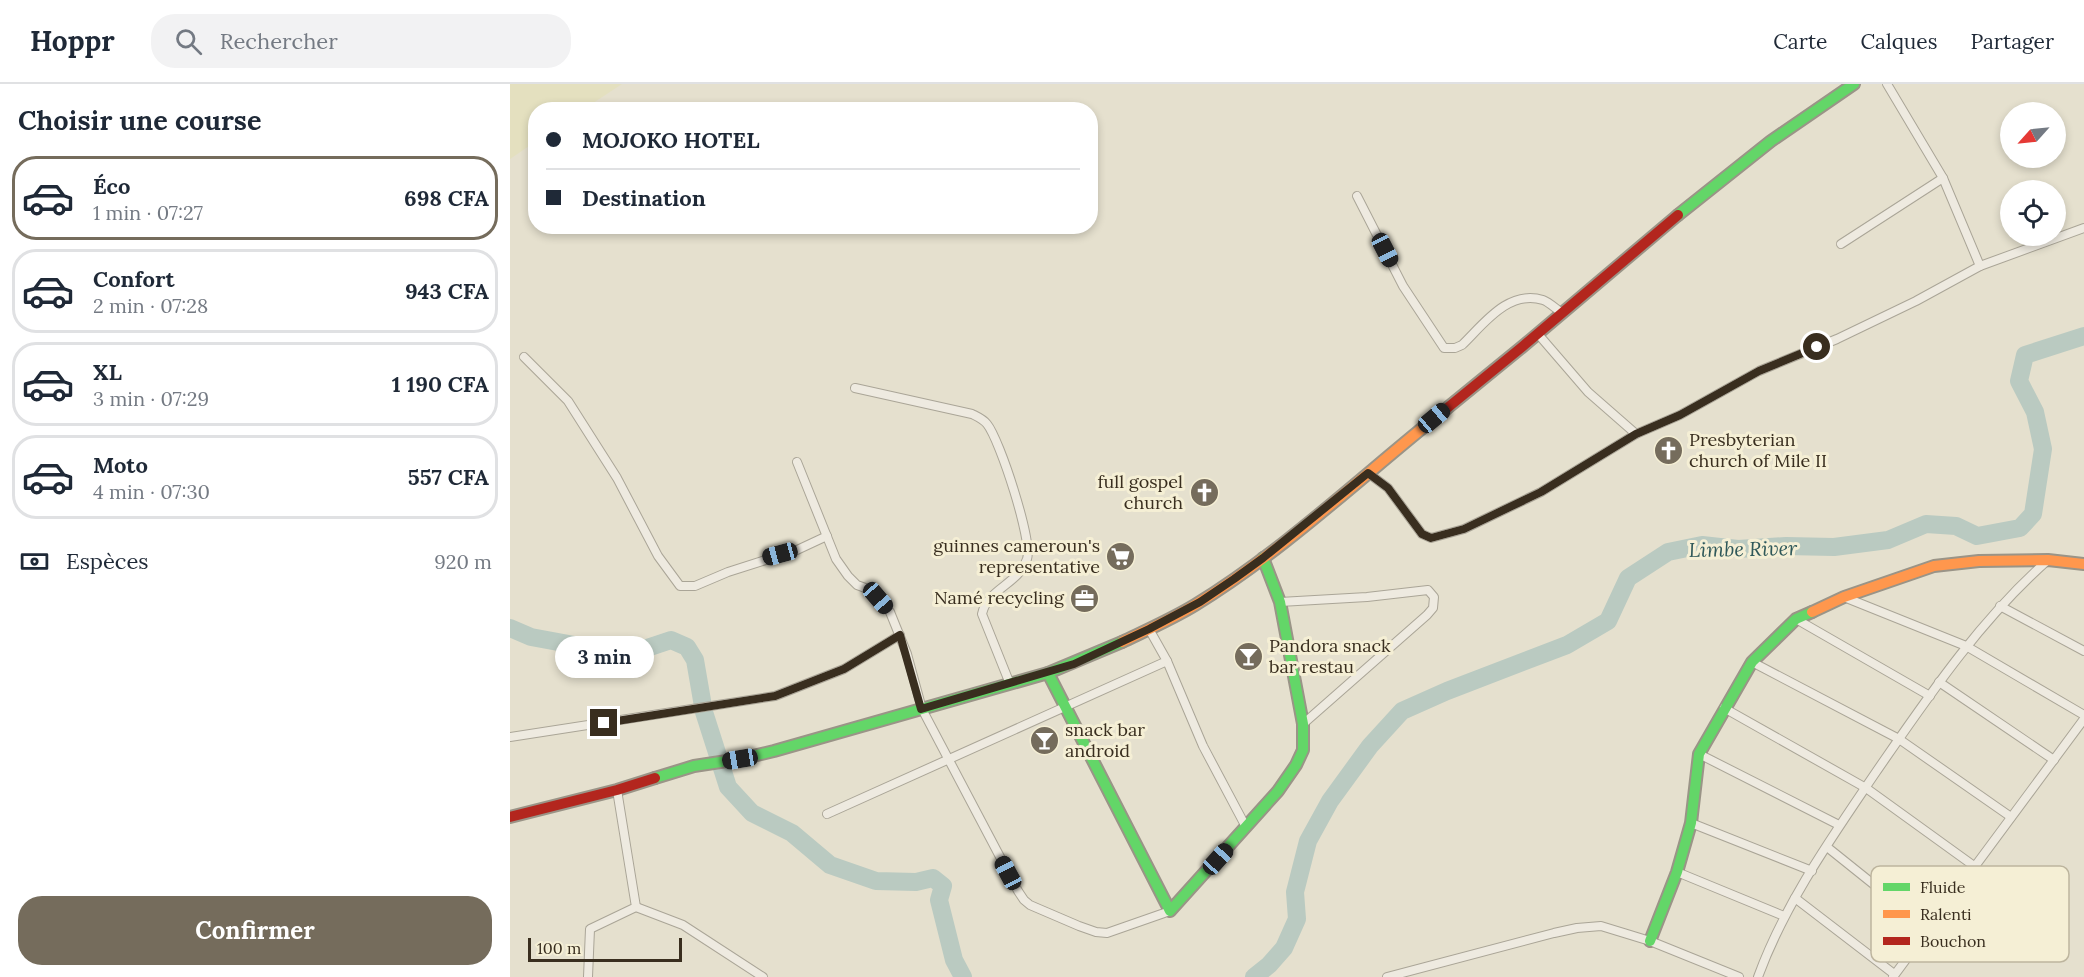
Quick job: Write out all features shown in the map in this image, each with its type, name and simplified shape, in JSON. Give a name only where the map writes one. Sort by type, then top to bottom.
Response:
[{"type":"main road","points":[[510,817],[617,790],[694,766],[740,759],[1048,673],[1074,664],[1149,629],[1200,602],[1263,558],[1538,334],[1595,283],[1766,145],[1854,84]]},
{"type":"main road","points":[[1048,673],[1170,911],[1278,791],[1296,765],[1303,750],[1303,724],[1280,602],[1263,558]]},
{"type":"main road","points":[[1650,941],[1677,872],[1691,823],[1699,754],[1752,662],[1796,619],[1844,597],[1934,566],[1979,561],[2048,560],[2084,564]]},
{"type":"street","points":[[1887,84],[1943,178],[1980,266]]},
{"type":"street","points":[[1840,244],[1943,178]]},
{"type":"street","points":[[1357,196],[1403,286],[1444,348],[1455,348],[1461,345],[1502,307],[1523,298],[1545,300],[1562,313]]},
{"type":"street","points":[[1368,473],[1388,488],[1422,534],[1431,538],[1441,537],[1464,529],[1541,492],[1636,434],[1680,415],[1759,371],[1837,339],[1916,301],[1980,266],[2084,228]]},
{"type":"street","points":[[1538,334],[1588,392],[1636,434]]},
{"type":"street","points":[[524,357],[568,401],[617,478],[658,556],[680,586],[688,588],[695,586],[728,572],[796,550],[827,536]]},
{"type":"street","points":[[855,388],[972,414],[982,419],[994,436],[1005,464],[1028,544],[1028,558],[1017,577],[993,595],[983,606],[982,614],[1010,684]]},
{"type":"street","points":[[797,462],[836,559],[848,576],[878,598],[890,612],[900,635],[921,709],[1024,900],[1030,905],[1079,926],[1107,933],[1170,911]]},
{"type":"street","points":[[1758,977],[1769,946],[1784,916],[1839,825],[1966,646],[2000,606],[2048,560]]},
{"type":"street","points":[[1280,602],[1367,597],[1418,590],[1428,590],[1434,597],[1433,608],[1426,615],[1303,724]]},
{"type":"street","points":[[1724,708],[1866,788],[1974,866],[2084,717],[1966,646],[1844,597]]},
{"type":"street","points":[[2000,606],[2084,651]]},
{"type":"street","points":[[1796,619],[1930,696]]},
{"type":"street","points":[[1149,629],[1167,661],[1203,746],[1246,827]]},
{"type":"street","points":[[510,737],[775,696],[844,669],[900,635]]},
{"type":"street","points":[[827,814],[1167,661]]},
{"type":"street","points":[[1752,662],[1899,739],[2011,817]]},
{"type":"street","points":[[1940,682],[2054,760]]},
{"type":"street","points":[[1699,754],[1839,825]]},
{"type":"street","points":[[617,790],[636,907]]},
{"type":"street","points":[[1691,823],[1812,871]]},
{"type":"street","points":[[1827,847],[1871,882]]},
{"type":"street","points":[[1677,872],[1784,916]]},
{"type":"street","points":[[1795,897],[1871,958]]},
{"type":"street","points":[[588,977],[591,929],[636,907],[683,925],[763,977]]},
{"type":"street","points":[[1387,977],[1577,928],[1601,926],[1650,941],[1739,977]]},
{"type":"street","points":[[1876,962],[1894,976],[1904,962]]},
{"type":"shaded area","points":[[510,84],[622,84],[595,102],[528,102],[528,147],[510,159]]},
{"type":"waterway","name":"Limbe River","points":[[1254,977],[1284,948],[1297,919],[1295,892],[1308,841],[1330,801],[1370,746],[1402,711],[1447,691],[1567,645],[1608,621],[1628,578],[1668,552],[1702,545],[1738,549],[1786,546],[1834,547],[1888,540],[1926,524],[1956,526],[1977,536],[2020,528],[2033,514],[2043,449],[2035,412],[2019,381],[2025,355],[2084,336]]},
{"type":"waterway","name":"Limbe River","points":[[510,628],[531,637],[612,652],[644,649],[671,640],[687,647],[695,660],[704,712],[728,787],[752,813],[792,833],[830,865],[876,881],[916,882],[933,878],[943,886],[939,900],[954,960],[963,977]]},
{"type":"traffic: fast","points":[[1678,215],[1771,141],[1854,84]]},
{"type":"traffic: fast","points":[[1048,673],[1170,911],[1278,791],[1296,765],[1303,750],[1303,724],[1280,602],[1263,558]]},
{"type":"traffic: fast","points":[[1650,941],[1677,872],[1691,823],[1699,754],[1752,662],[1796,619],[1812,612]]},
{"type":"traffic: fast","points":[[655,778],[694,766],[774,751],[1048,673],[1122,642]]},
{"type":"traffic: slow","points":[[1122,642],[1195,605],[1261,560],[1324,511],[1446,409]]},
{"type":"traffic: slow","points":[[1812,612],[1844,597],[1934,566],[1979,561],[2048,560],[2084,564]]},
{"type":"traffic: jam","points":[[1446,409],[1678,215]]},
{"type":"traffic: jam","points":[[510,817],[655,778]]},
{"type":"place","name":"Presbyterian church of Mile II","points":[[1668,450]]},
{"type":"place","name":"full gospel church","points":[[1204,492]]},
{"type":"place","name":"guinnes cameroun's representative","points":[[1121,556]]},
{"type":"place","name":"Namé recycling","points":[[1085,598]]},
{"type":"place","name":"Pandora snack bar restau","points":[[1248,656]]},
{"type":"place","name":"snack bar android","points":[[1044,740]]},
{"type":"route","points":[[604,723],[775,696],[844,669],[900,635],[921,709],[1048,673],[1074,664],[1149,629],[1200,602],[1263,558],[1368,473],[1388,488],[1422,534],[1431,538],[1441,537],[1464,529],[1541,492],[1636,434],[1680,415],[1759,371],[1817,347]]}]
